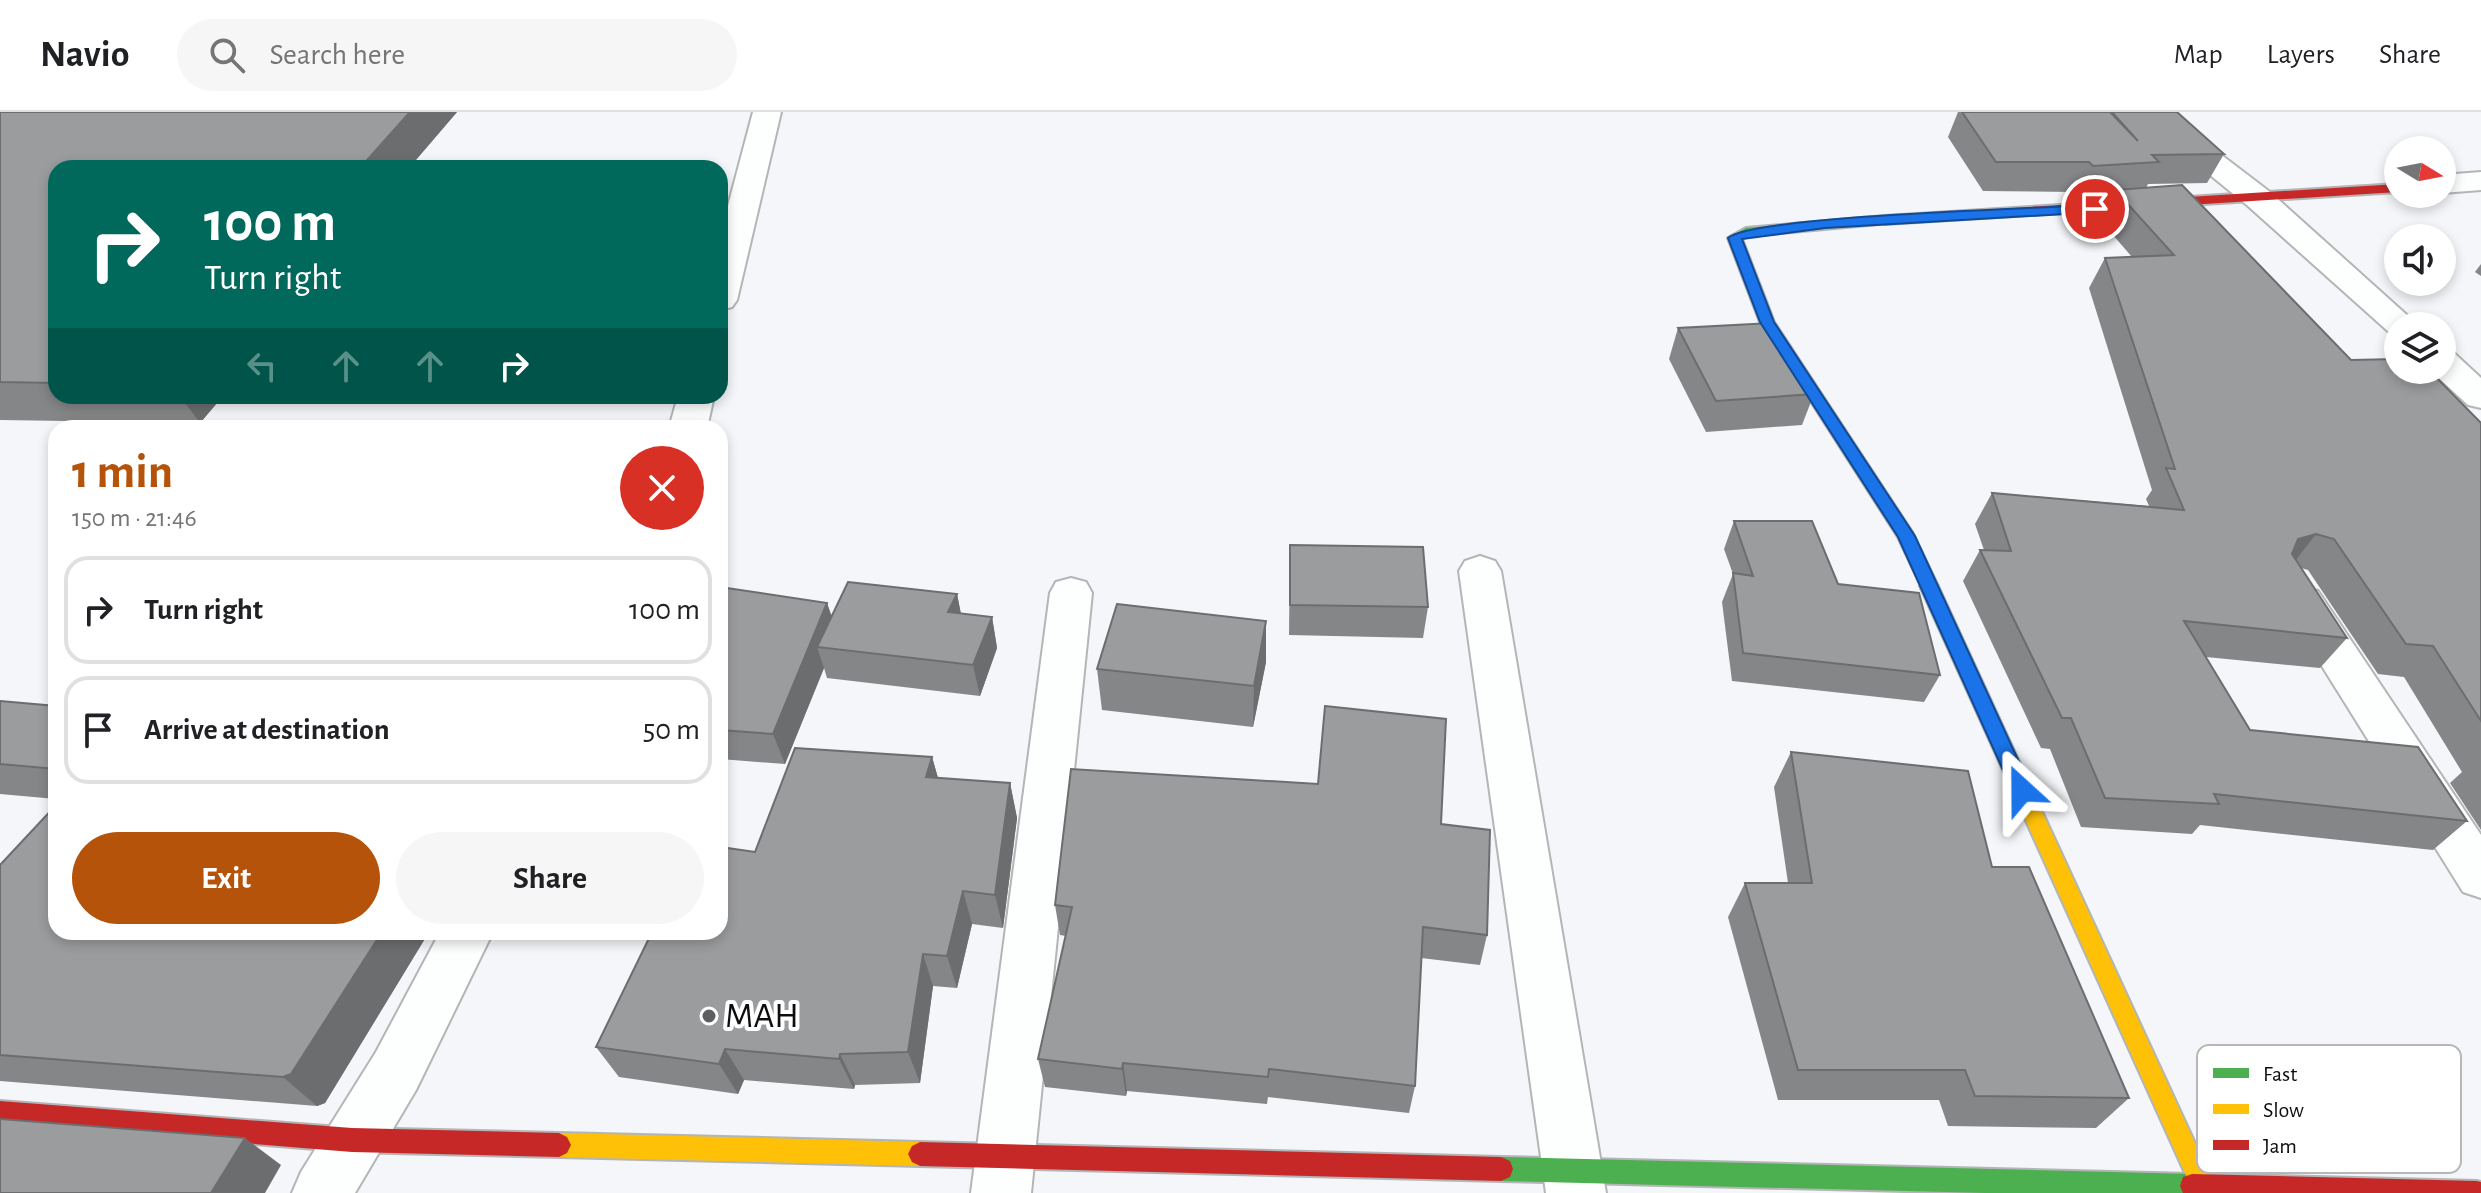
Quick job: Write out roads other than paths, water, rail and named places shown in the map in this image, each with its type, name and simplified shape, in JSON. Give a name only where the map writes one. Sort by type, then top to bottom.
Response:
[{"type":"street","points":[[728,268],[767,112]]},
{"type":"street","points":[[2147,112],[2259,199],[2386,312]]},
{"type":"street","points":[[2456,183],[2481,181]]},
{"type":"street","points":[[2204,1190],[1906,536],[1767,322],[1735,238],[1746,232],[1825,224],[2384,189]]},
{"type":"street","points":[[2456,375],[2481,397]]},
{"type":"street","points":[[1480,571],[1574,1181]]},
{"type":"street","points":[[2291,583],[2481,877]]},
{"type":"street","points":[[1003,1174],[1071,593]]},
{"type":"street","points":[[322,1193],[396,1071],[463,940]]},
{"type":"street","points":[[0,1112],[352,1140],[1003,1174],[2477,1193]]},
{"type":"place","name":"MAH","points":[[709,1016]]}]
